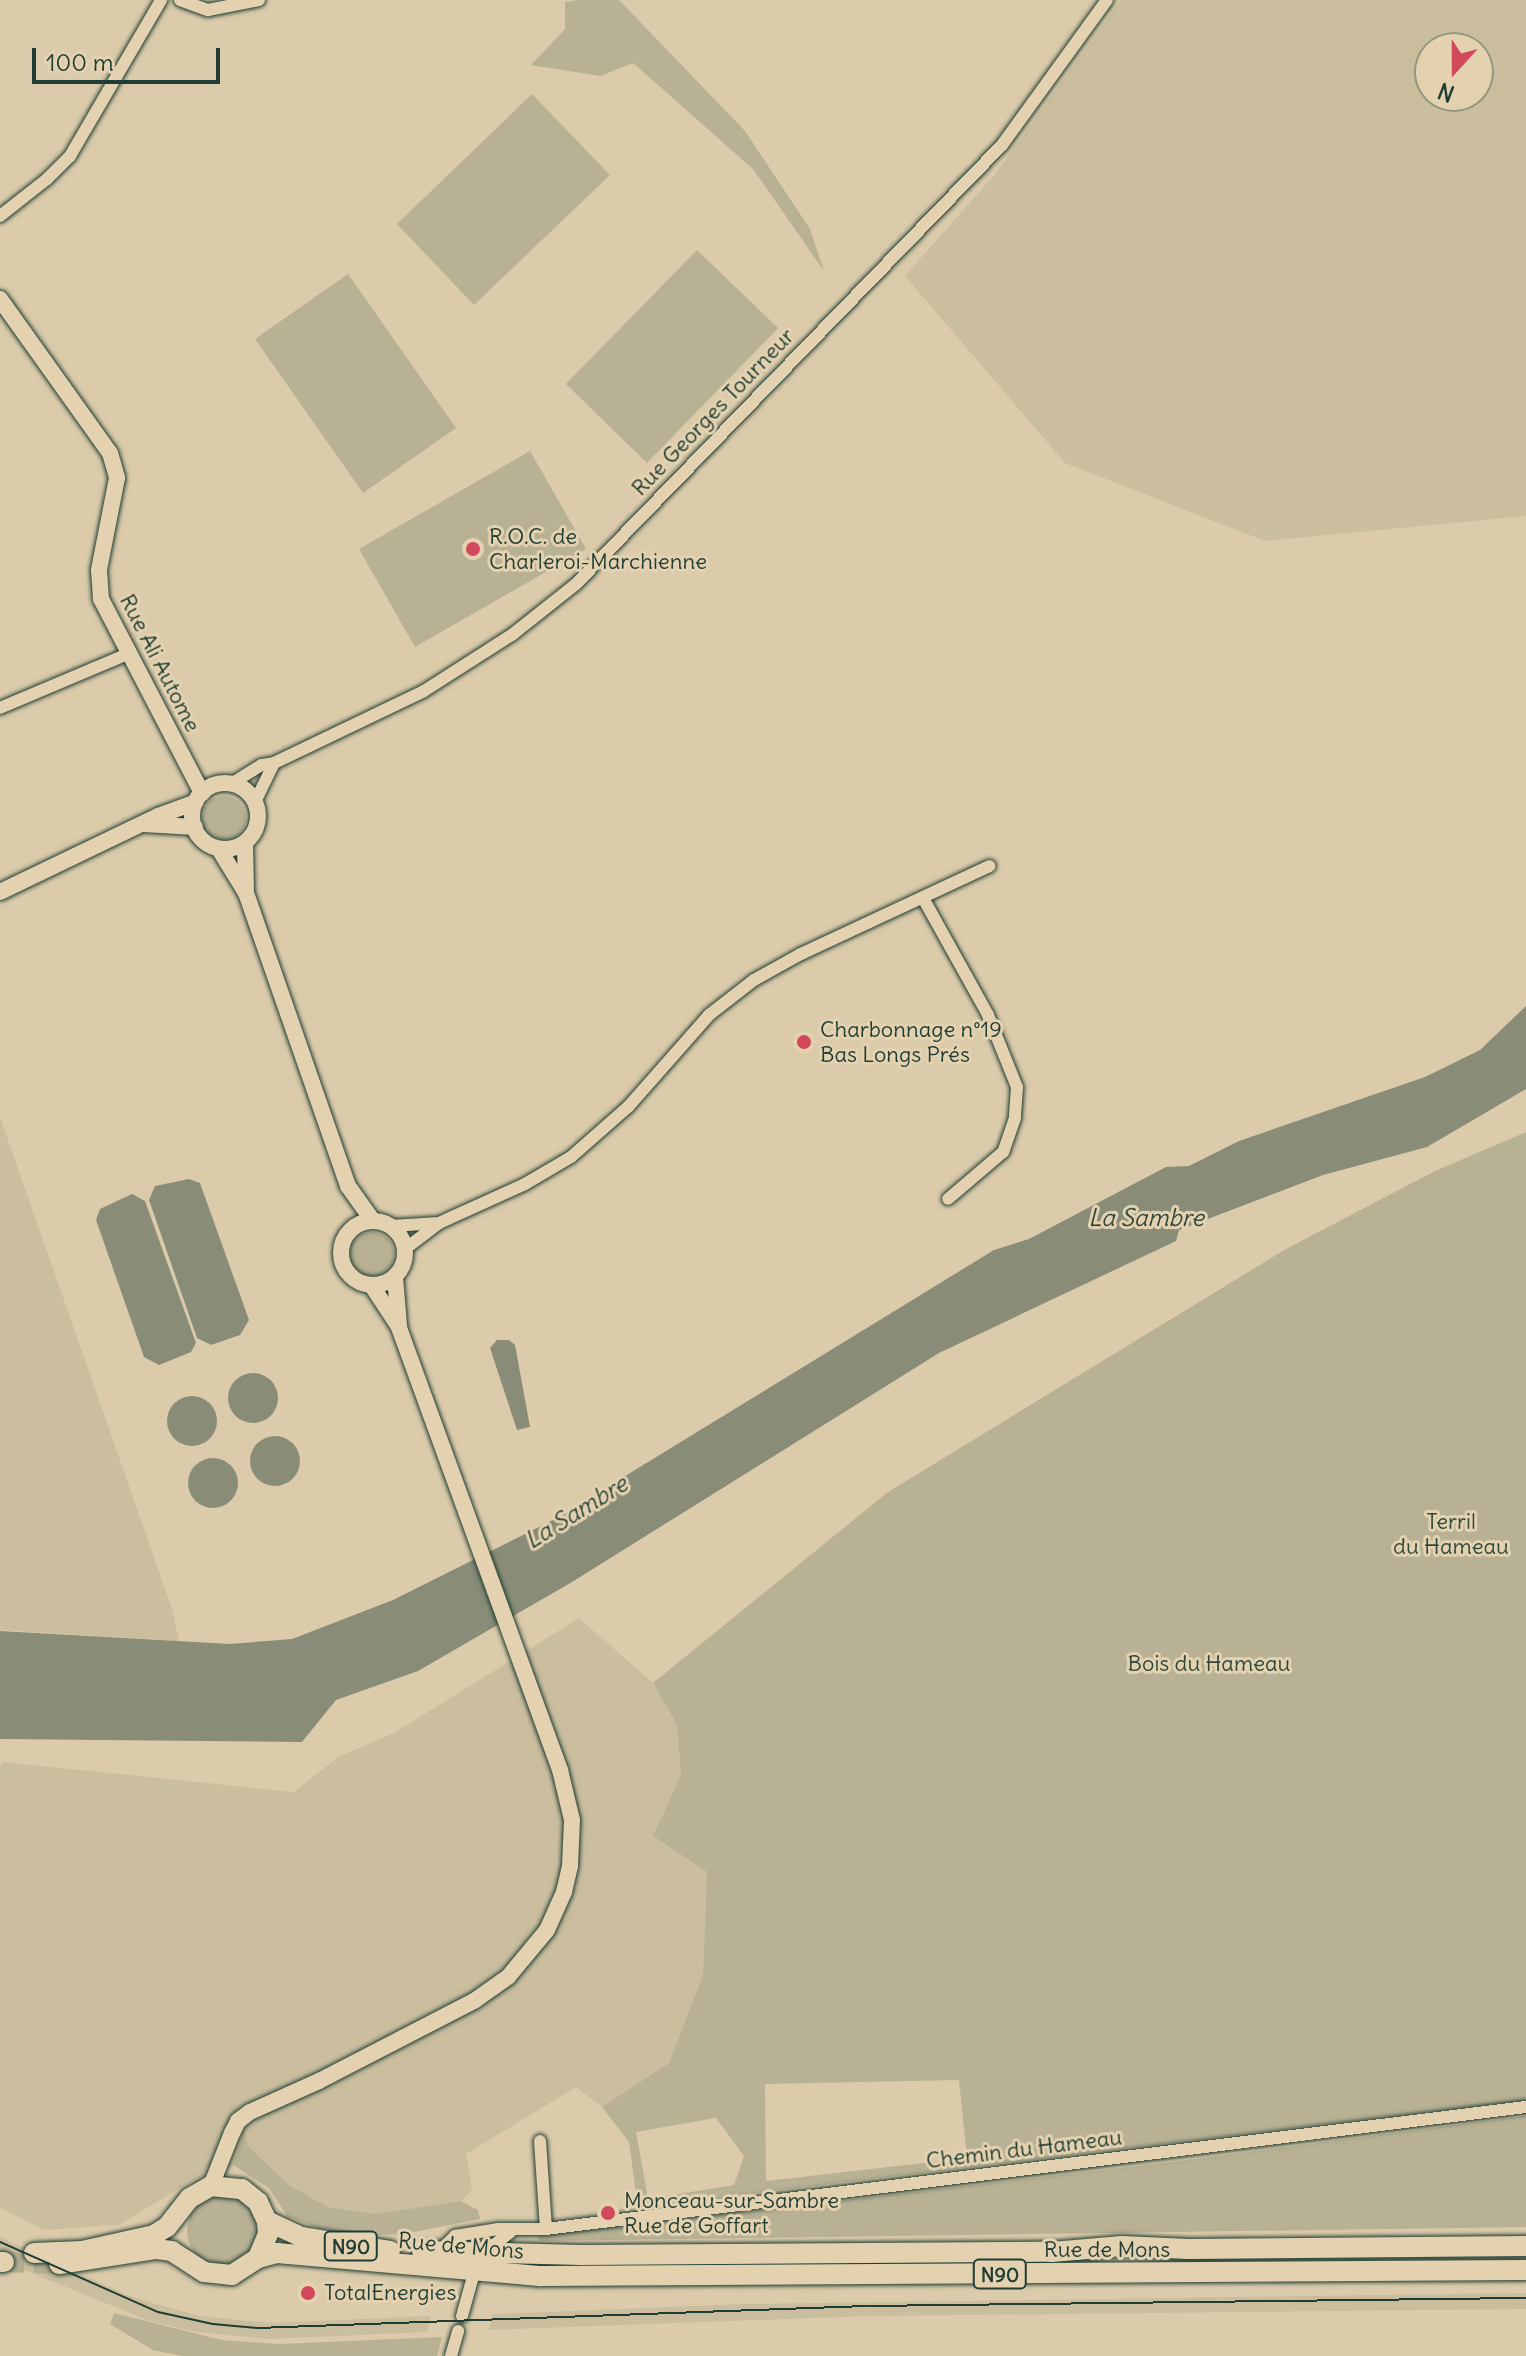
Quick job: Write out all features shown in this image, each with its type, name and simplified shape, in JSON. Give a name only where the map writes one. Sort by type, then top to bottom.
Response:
[{"type":"main road","points":[[34,2253],[82,2251],[134,2242],[154,2235],[181,2211],[196,2192],[222,2186]]},
{"type":"main road","name":"Rue de Mons","points":[[222,2186],[258,2202],[267,2221],[301,2237],[356,2247],[439,2252],[628,2255],[1052,2252],[1122,2246],[1189,2249],[1526,2246]]},
{"type":"main road","points":[[181,2211],[177,2238],[189,2262]]},
{"type":"main road","points":[[258,2258],[268,2234],[267,2221]]},
{"type":"main road","name":"Rue de Mons","points":[[59,2264],[155,2249],[172,2251],[204,2272],[221,2276],[242,2272],[258,2258],[277,2253],[361,2263],[542,2276],[601,2277],[1526,2270]]},
{"type":"street","points":[[0,216],[47,179],[70,156],[161,0]]},
{"type":"street","points":[[184,3],[208,10],[259,0]]},
{"type":"street","name":"Rue Georges Tourneur","points":[[231,784],[262,765],[274,763],[457,672],[513,634],[576,584],[1002,145],[1107,0]]},
{"type":"street","name":"Rue Ali Autome","points":[[0,299],[110,453],[117,478],[99,570],[101,599],[199,797]]},
{"type":"street","points":[[0,708],[130,653]]},
{"type":"street","points":[[246,893],[245,843],[257,826],[255,802],[274,763]]},
{"type":"street","points":[[0,892],[199,797],[211,786],[231,784],[244,789],[255,802]]},
{"type":"street","points":[[199,797],[192,813],[195,827],[206,843],[219,849],[246,893],[348,1186],[351,1229],[341,1245],[342,1264],[354,1280],[372,1286],[399,1327],[560,1770],[572,1820],[570,1866],[564,1892],[547,1930],[522,1964],[492,1990],[319,2081],[250,2112],[238,2121],[224,2157],[222,2186]]},
{"type":"street","points":[[144,824],[195,827]]},
{"type":"street","points":[[219,849],[245,843]]},
{"type":"street","points":[[405,1249],[439,1223],[525,1184],[571,1157],[628,1107],[709,1015],[754,980],[801,954],[990,866]]},
{"type":"street","points":[[923,898],[988,1015],[1017,1087],[1015,1118],[1003,1152],[948,1199]]},
{"type":"street","points":[[348,1186],[373,1221]]},
{"type":"street","points":[[351,1229],[373,1221],[391,1226],[439,1223]]},
{"type":"street","points":[[372,1286],[395,1277],[404,1264],[405,1249],[401,1236],[391,1226]]},
{"type":"street","points":[[395,1277],[399,1327]]},
{"type":"street","name":"Chemin du Hameau","points":[[439,2252],[455,2236],[498,2229],[510,2232],[546,2229],[1526,2107]]},
{"type":"street","points":[[540,2141],[546,2229]]},
{"type":"street","points":[[527,2230],[531,2252]]},
{"type":"street","points":[[462,2316],[475,2269],[486,2251],[510,2232]]},
{"type":"street","points":[[451,2356],[458,2331]]},
{"type":"shaded area","points":[[1121,0],[1526,0],[1526,516],[1265,541],[1065,463],[905,276],[996,173]]},
{"type":"shaded area","points":[[0,1117],[172,1609],[179,1641],[0,1630]]},
{"type":"shaded area","points":[[579,1618],[653,1683],[677,1725],[681,1775],[653,1836],[707,1872],[703,1975],[669,2063],[602,2107],[576,2087],[466,2154],[472,2190],[461,2201],[375,2214],[328,2207],[289,2185],[248,2146],[244,2131],[233,2165],[193,2180],[119,2225],[44,2230],[0,2208],[0,1767],[3,1762],[294,1792],[338,1757],[394,1733]]},
{"type":"shaded area","points":[[0,2237],[132,2297],[199,2316],[270,2323],[431,2316],[427,2332],[271,2339],[196,2332],[147,2320],[0,2260]]},
{"type":"shaded area","points":[[1526,2293],[1526,2309],[867,2316],[489,2330],[493,2314],[743,2304]]},
{"type":"green space","points":[[619,0],[745,131],[810,229],[824,271],[753,169],[633,63],[600,76],[531,65],[565,29],[565,2]]},
{"type":"green space","points":[[532,94],[610,175],[474,305],[397,224]]},
{"type":"green space","name":"R.O.C. de Charleroi-Marchienne","points":[[697,250],[778,328],[647,463],[566,384]]},
{"type":"green space","points":[[348,274],[456,428],[363,493],[255,339]]},
{"type":"green space","name":"R.O.C. de Charleroi-Marchienne","points":[[530,451],[586,549],[415,647],[359,549]]},
{"type":"green space","points":[[224,796],[240,802],[246,818],[240,834],[224,840],[208,834],[202,818],[208,802]]},
{"type":"green space","name":"Bois du Hameau","points":[[1526,1132],[1526,2100],[638,2207],[629,2142],[602,2107],[669,2063],[703,1975],[707,1872],[653,1836],[681,1775],[677,1725],[653,1683],[888,1492],[1286,1249],[1435,1171]],"holes":[[[959,2080],[967,2158],[766,2181],[765,2084]],[[716,2118],[744,2156],[734,2185],[648,2199],[636,2132]]]},
{"type":"green space","points":[[372,1232],[388,1238],[394,1254],[388,1270],[372,1276],[356,1270],[350,1254],[356,1238]]},
{"type":"green space","points":[[1526,2116],[1526,2227],[538,2241],[538,2236],[1164,2163]]},
{"type":"green space","points":[[244,2129],[248,2146],[289,2185],[328,2207],[375,2214],[461,2201],[478,2210],[480,2219],[404,2234],[368,2235],[315,2227],[287,2216],[269,2188],[233,2165]]},
{"type":"green space","points":[[215,2196],[229,2196],[242,2201],[252,2211],[257,2231],[252,2251],[242,2261],[229,2266],[215,2266],[202,2261],[192,2251],[187,2238],[187,2224],[192,2211],[202,2201]]},
{"type":"green space","points":[[114,2313],[222,2340],[279,2344],[442,2337],[437,2356],[182,2356],[153,2350],[110,2324]]},
{"type":"water","name":"La Sambre","points":[[1526,1006],[1526,1089],[1427,1147],[1323,1175],[1179,1230],[1176,1241],[939,1353],[572,1582],[418,1671],[336,1700],[302,1742],[0,1739],[0,1631],[230,1644],[292,1639],[393,1600],[555,1519],[994,1250],[1029,1239],[1166,1167],[1189,1166],[1239,1141],[1425,1077],[1480,1050]]},
{"type":"water","points":[[189,1179],[200,1183],[249,1320],[240,1335],[211,1345],[197,1338],[149,1200],[155,1186]]},
{"type":"water","points":[[132,1194],[145,1201],[196,1343],[191,1352],[159,1365],[144,1357],[96,1220],[100,1209]]},
{"type":"water","points":[[497,1340],[509,1340],[515,1345],[530,1427],[517,1430],[490,1348]]},
{"type":"water","points":[[253,1373],[271,1380],[278,1398],[271,1416],[253,1423],[235,1416],[228,1398],[235,1380]]},
{"type":"water","points":[[192,1396],[210,1403],[217,1421],[210,1439],[192,1446],[174,1439],[167,1421],[174,1403]]},
{"type":"water","points":[[275,1436],[293,1443],[300,1461],[293,1479],[275,1486],[257,1479],[250,1461],[257,1443]]},
{"type":"water","points":[[213,1458],[231,1465],[238,1483],[231,1501],[213,1508],[195,1501],[188,1483],[195,1465]]},
{"type":"tunnel","points":[[4,2262],[59,2264]]},
{"type":"tram line","points":[[0,2242],[158,2312],[213,2324],[257,2328],[867,2306],[1526,2298]]},
{"type":"place","name":"R.O.C. de Charleroi-Marchienne","points":[[473,549]]},
{"type":"place","name":"Charbonnage n°19 Bas Longs Prés","points":[[804,1042]]},
{"type":"place","name":"Monceau-sur-Sambre Rue de Goffart","points":[[608,2213]]},
{"type":"place","name":"TotalEnergies","points":[[308,2293]]},
{"type":"park label","name":"Terril du Hameau","points":[[1451,1534]]}]
